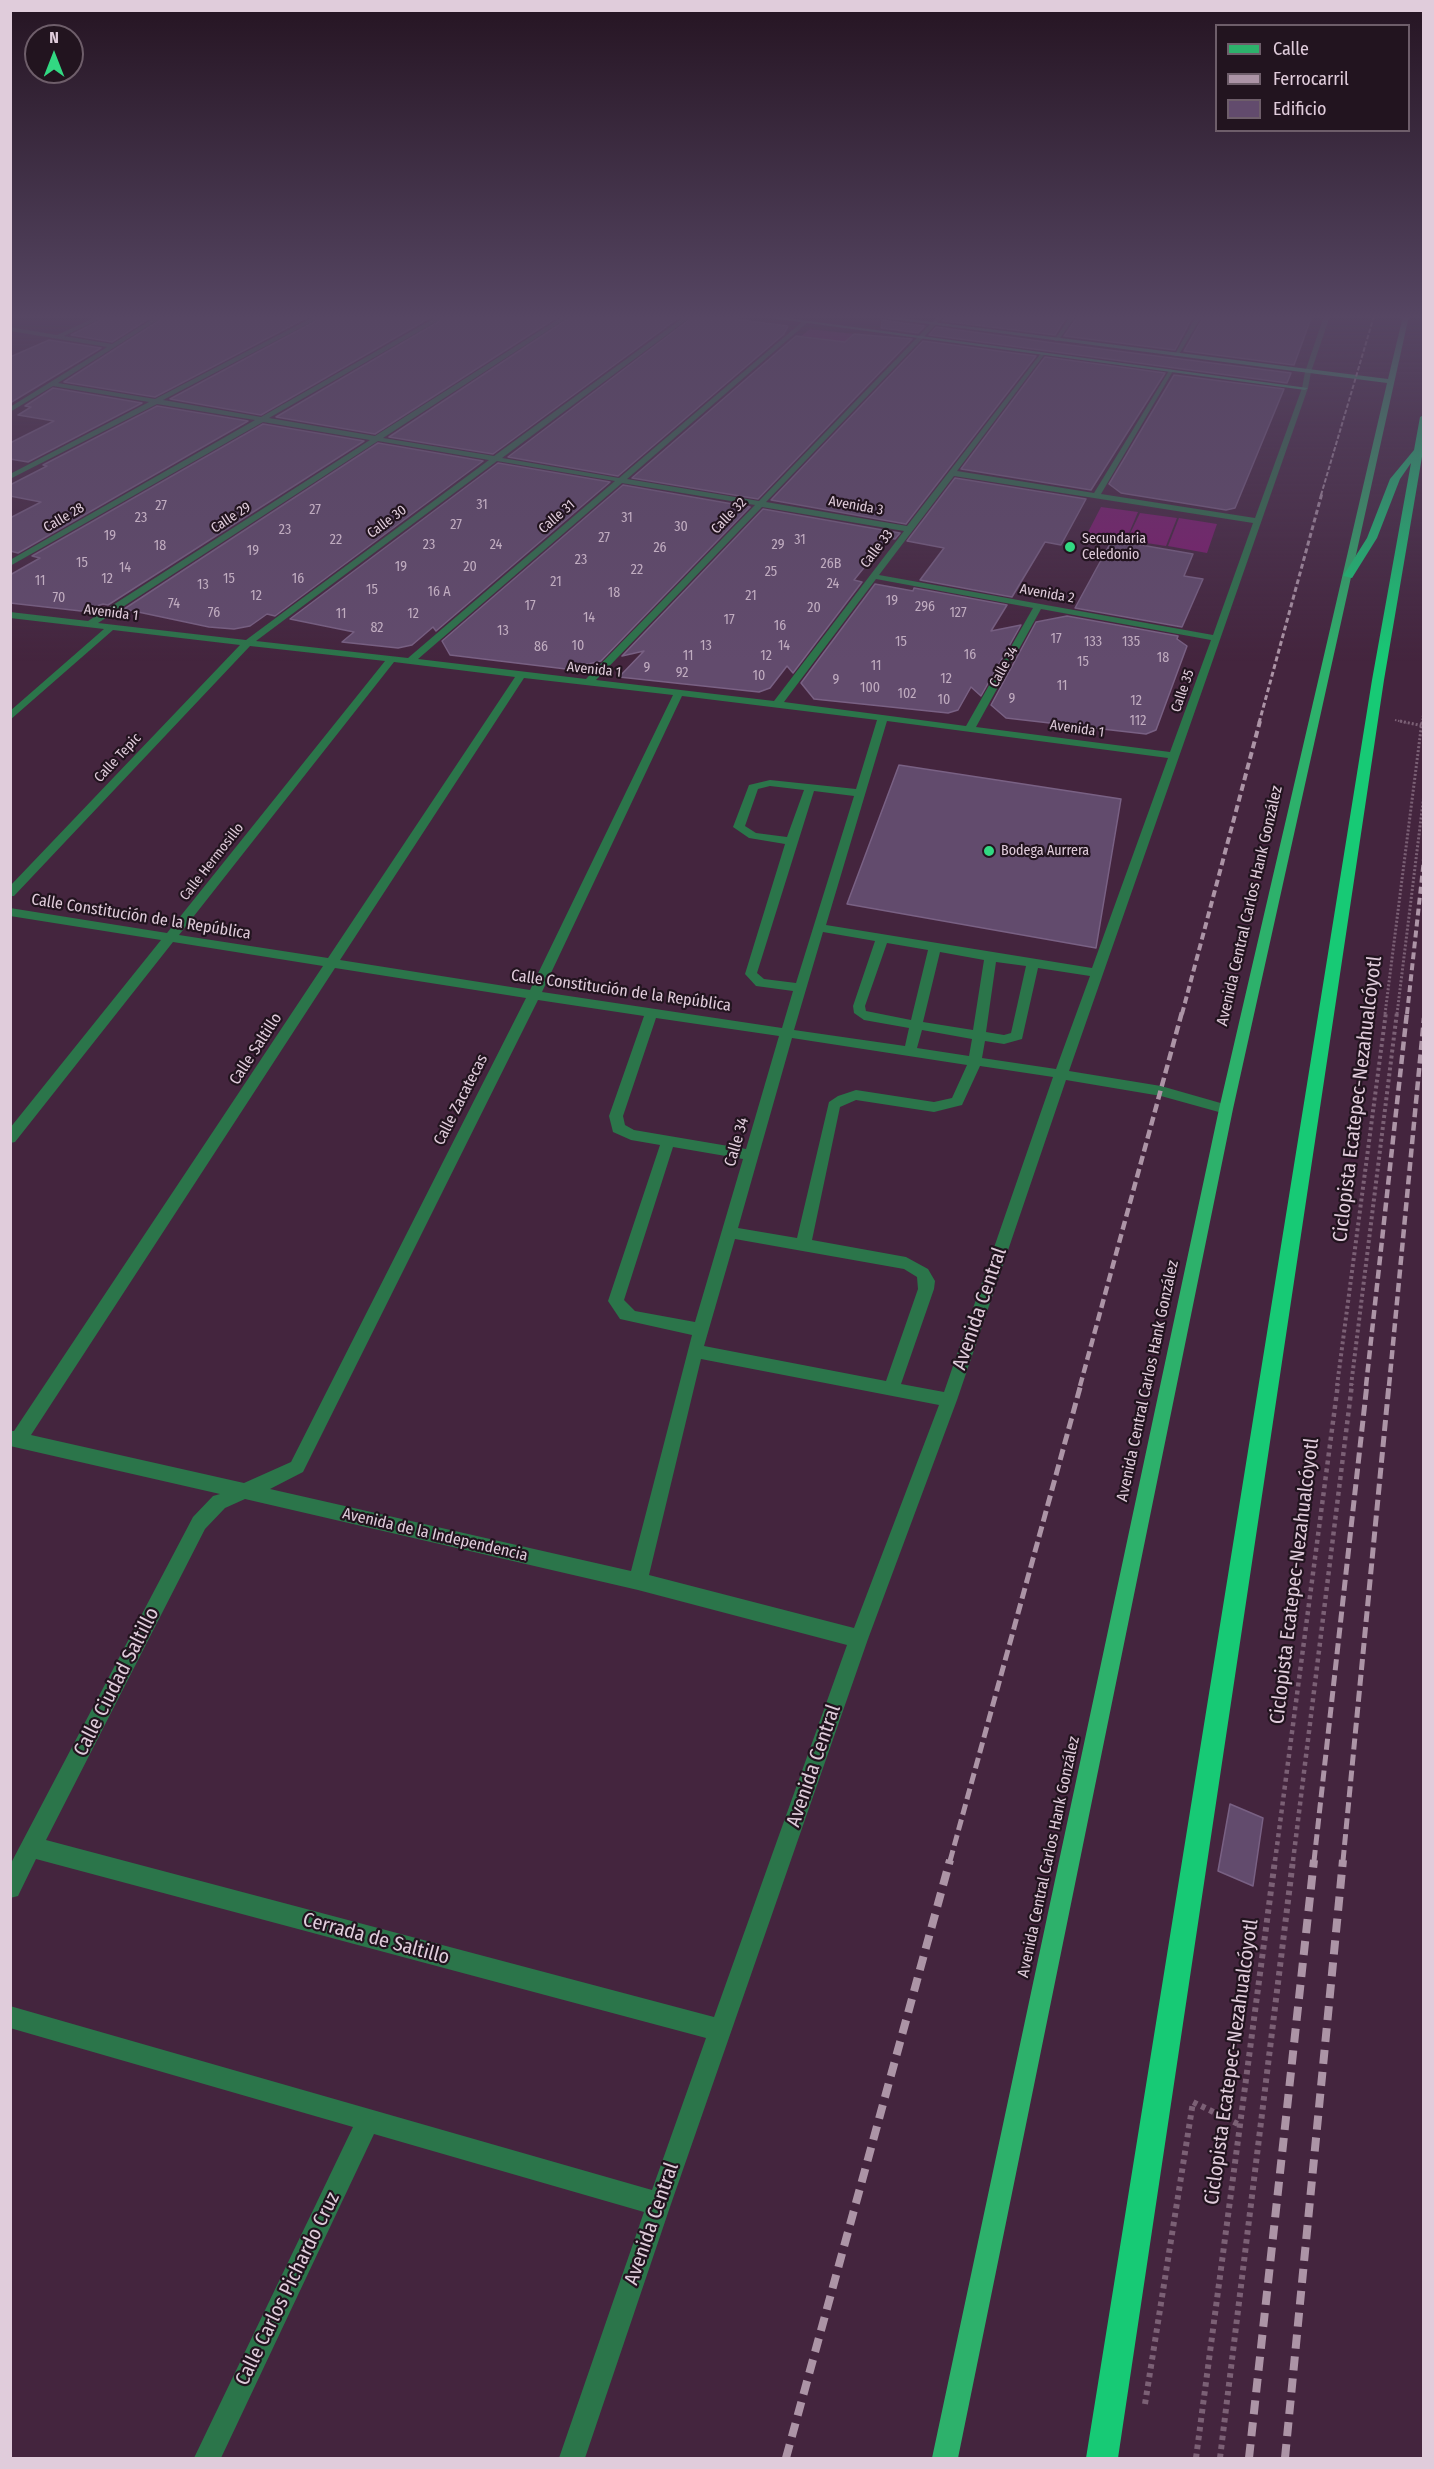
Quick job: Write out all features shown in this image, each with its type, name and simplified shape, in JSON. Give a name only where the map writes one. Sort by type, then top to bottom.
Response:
[{"type":"highway","points":[[1102,2458],[1378,680],[1421,431]]},
{"type":"highway","points":[[1348,576],[1372,538],[1395,480],[1418,448]]},
{"type":"main road","name":"Avenida Central Carlos Hank González","points":[[945,2458],[1226,1109],[1380,431]]},
{"type":"street","points":[[10,477],[99,431]]},
{"type":"street","name":"Calle 28","points":[[10,564],[243,431]]},
{"type":"street","name":"Avenida 3","points":[[334,431],[909,529]]},
{"type":"street","name":"Calle 29","points":[[90,624],[391,431]]},
{"type":"street","name":"Calle 30","points":[[247,643],[533,431]]},
{"type":"street","name":"Calle 31","points":[[409,662],[678,431]]},
{"type":"street","name":"Calle 32","points":[[588,683],[829,431]]},
{"type":"street","name":"Calle 33","points":[[777,704],[984,431]]},
{"type":"street","points":[[1096,496],[1134,431]]},
{"type":"street","name":"Calle 35","points":[[1061,1074],[1289,431]]},
{"type":"street","points":[[952,473],[1256,521]]},
{"type":"street","name":"Avenida 2","points":[[873,576],[1216,638]]},
{"type":"street","name":"Calle 34","points":[[970,728],[1038,606]]},
{"type":"street","name":"Avenida 1","points":[[10,615],[777,704],[1174,756]]},
{"type":"street","points":[[10,717],[112,626]]},
{"type":"street","name":"Calle Tepic","points":[[10,893],[247,643]]},
{"type":"street","name":"Calle Hermosillo","points":[[10,1138],[172,938],[391,660]]},
{"type":"street","name":"Calle Saltillo","points":[[14,1439],[332,964],[521,675]]},
{"type":"street","name":"Calle Zacatecas","points":[[242,1491],[272,1480],[297,1467],[534,995],[679,693]]},
{"type":"street","name":"Calle 34","points":[[638,1581],[695,1351],[787,1032],[883,717]]},
{"type":"street","points":[[791,841],[753,836],[742,831],[739,824],[750,790],[757,784],[860,793]]},
{"type":"street","points":[[801,988],[760,983],[751,974],[791,841],[810,787]]},
{"type":"street","name":"Calle Constitución de la República","points":[[10,912],[332,964],[1061,1074],[1161,1091],[1226,1109]]},
{"type":"street","points":[[819,928],[1098,974]]},
{"type":"street","points":[[882,938],[858,1009],[860,1013],[869,1018],[916,1026],[1004,1040],[1017,1036],[1033,963]]},
{"type":"street","points":[[910,1051],[935,947]]},
{"type":"street","points":[[803,1245],[834,1105],[856,1095],[934,1107],[948,1106],[957,1102],[975,1062],[991,957]]},
{"type":"street","points":[[651,1013],[616,1122],[624,1132],[752,1155]]},
{"type":"street","name":"Avenida Central","points":[[572,2458],[720,2030],[859,1639],[949,1400],[1061,1074]]},
{"type":"street","points":[[668,1141],[616,1301],[626,1314],[634,1317],[701,1330]]},
{"type":"street","points":[[730,1232],[906,1263],[923,1273],[927,1281],[926,1289],[891,1390]]},
{"type":"street","points":[[695,1351],[949,1400]]},
{"type":"street","name":"Avenida de la Independencia","points":[[14,1439],[638,1581],[859,1639]]},
{"type":"street","name":"Calle Ciudad Saltillo","points":[[10,1888],[199,1523],[219,1502],[242,1491]]},
{"type":"street","name":"Cerrada de Saltillo","points":[[32,1847],[720,2030]]},
{"type":"street","points":[[10,2017],[659,2204]]},
{"type":"street","name":"Calle Carlos Pichardo Cruz","points":[[207,2458],[369,2119]]},
{"type":"path","name":"Ciclopista Ecatepec-Nezahualcóyotl","points":[[1196,2458],[1424,706]]},
{"type":"path","points":[[1220,2458],[1424,794]]},
{"type":"path","points":[[1144,2412],[1193,2102],[1240,2125]]},
{"type":"shaded area","points":[[1101,507],[1138,512],[1126,540],[1087,534]]},
{"type":"shaded area","points":[[1140,513],[1177,518],[1166,546],[1127,540]]},
{"type":"shaded area","points":[[1179,518],[1217,524],[1207,553],[1168,546]]},
{"type":"building","points":[[34,431],[87,431],[28,462],[10,459],[10,443]]},
{"type":"building","points":[[108,431],[230,431],[18,553],[10,551],[10,518],[41,502],[10,496],[10,485],[47,466],[43,465]]},
{"type":"building","points":[[250,431],[306,431],[364,441],[108,605],[103,604],[81,611],[10,603],[10,575],[40,558],[32,556]]},
{"type":"building","points":[[359,431],[379,431],[375,434]]},
{"type":"building","points":[[398,431],[524,431],[493,454],[389,437]]},
{"type":"building","points":[[542,431],[670,431],[618,476],[508,457]]},
{"type":"building","points":[[686,431],[823,431],[758,499],[632,478]]},
{"type":"building","points":[[837,431],[978,431],[906,524],[771,500]]},
{"type":"building","points":[[989,431],[1128,431],[1091,490],[961,469]]},
{"type":"building","points":[[1140,431],[1267,431],[1235,508],[1226,510],[1121,493],[1109,484]]},
{"type":"building","points":[[378,443],[483,461],[275,616],[267,614],[250,626],[234,629],[209,627],[124,609]]},
{"type":"building","points":[[498,463],[610,482],[436,631],[433,627],[412,645],[398,648],[342,642],[354,632],[290,619]]},
{"type":"building","points":[[955,478],[1086,499],[1061,545],[1045,542],[1012,597],[920,580],[944,548],[907,541]]},
{"type":"building","points":[[623,485],[750,507],[601,661],[566,669],[450,655],[442,641]]},
{"type":"building","points":[[763,509],[900,533],[895,539],[888,538],[854,580],[862,582],[793,673],[787,666],[770,688],[759,692],[619,677],[644,651],[622,656]]},
{"type":"building","points":[[1112,540],[1193,554],[1184,576],[1203,579],[1182,627],[1075,608]]},
{"type":"building","points":[[875,584],[913,591],[914,588],[1007,605],[991,631],[1021,625],[981,696],[971,687],[958,710],[948,713],[814,699],[801,683]]},
{"type":"building","points":[[1067,616],[1178,636],[1177,639],[1187,646],[1156,730],[1146,734],[1006,718],[991,705],[1036,622]]},
{"type":"building","name":"Bodega Aurrera","points":[[899,765],[1121,799],[1096,948],[847,904]]},
{"type":"building","points":[[1230,1804],[1263,1818],[1253,1886],[1218,1871]]},
{"type":"railway","points":[[1321,495],[1340,431]]},
{"type":"railway","points":[[1259,723],[1322,493]]},
{"type":"railway","points":[[1182,1014],[1260,721]]},
{"type":"railway","points":[[1407,1014],[1424,859]]},
{"type":"railway","points":[[1080,1386],[1182,1012]]},
{"type":"railway","points":[[1366,1386],[1407,1012]]},
{"type":"railway","points":[[1389,1386],[1424,1018]]},
{"type":"railway","points":[[950,1861],[1081,1384]]},
{"type":"railway","points":[[1314,1861],[1367,1384]]},
{"type":"railway","points":[[1343,1861],[1389,1384]]},
{"type":"railway","points":[[786,2458],[950,1860]]},
{"type":"railway","points":[[1249,2458],[1314,1860]]},
{"type":"railway","points":[[1285,2458],[1343,1860]]},
{"type":"place","name":"Secundaria Celedonio","points":[[1070,547]]},
{"type":"place","name":"Bodega Aurrera","points":[[989,851]]}]
